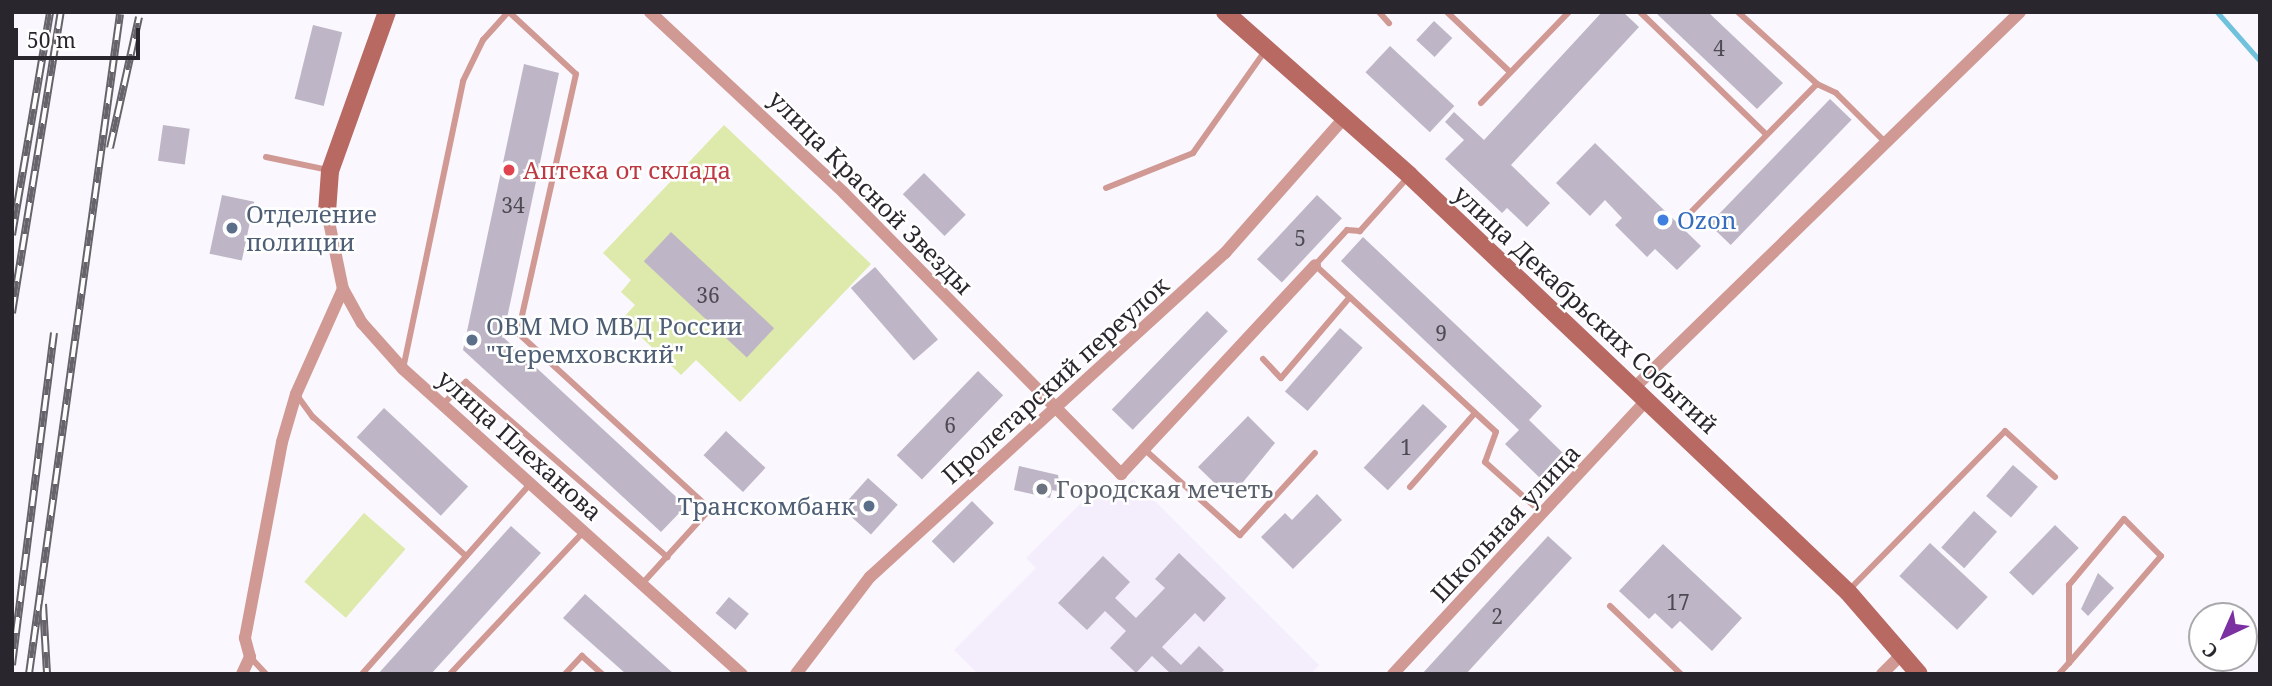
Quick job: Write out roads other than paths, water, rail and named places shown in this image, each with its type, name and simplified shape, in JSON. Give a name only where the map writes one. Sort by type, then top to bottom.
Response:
[{"type":"street","points":[[327,212],[330,171],[387,12]]},
{"type":"street","name":"улица Красной Звезды","points":[[650,12],[844,193],[1121,474],[1144,449]]},
{"type":"street","name":"Школьная улица","points":[[1394,674],[1542,513],[1640,394],[1886,143],[2020,12]]},
{"type":"street","name":"улица Декабрьских Событий","points":[[1231,14],[1409,175],[1848,592],[1919,674]]},
{"type":"street","name":"Пролетарский переулок","points":[[796,674],[870,577],[1225,253],[1345,117]]},
{"type":"street","name":"улица Плеханова","points":[[327,212],[343,289],[362,323],[403,369],[742,674]]},
{"type":"street","points":[[1144,449],[1315,264]]},
{"type":"street","points":[[242,674],[250,657],[245,638],[282,442],[296,394],[343,289]]},
{"type":"street","points":[[1882,674],[1902,654]]},
{"type":"street","name":"улица Декабрьских Событий","points":[[1902,654],[1926,674]]},
{"type":"lane","points":[[403,369],[463,81],[483,40],[509,12],[576,75],[518,333],[710,509],[643,583]]},
{"type":"lane","points":[[1379,12],[1389,23]]},
{"type":"lane","points":[[1447,12],[1510,72]]},
{"type":"lane","points":[[1481,103],[1569,12]]},
{"type":"lane","points":[[1640,12],[1766,134]]},
{"type":"lane","points":[[1738,12],[1817,84],[1836,93],[1886,143]]},
{"type":"lane","points":[[1106,188],[1193,153],[1267,49]]},
{"type":"lane","points":[[1692,211],[1817,84]]},
{"type":"lane","points":[[266,157],[330,171]]},
{"type":"lane","points":[[1409,175],[1360,231],[1347,230],[1315,264],[1496,432],[1485,462],[1542,513]]},
{"type":"lane","points":[[1263,359],[1282,378],[1350,297]]},
{"type":"lane","points":[[443,404],[466,382],[667,557]]},
{"type":"lane","points":[[296,394],[313,417],[466,556]]},
{"type":"lane","points":[[1409,487],[1475,413]]},
{"type":"lane","points":[[1848,592],[2005,431],[2055,477]]},
{"type":"lane","points":[[1144,449],[1240,535],[1315,453]]},
{"type":"lane","points":[[362,674],[531,482]]},
{"type":"lane","points":[[2059,674],[2069,663],[2161,556],[2124,519],[2069,585],[2069,663]]},
{"type":"lane","points":[[450,674],[585,530]]},
{"type":"lane","points":[[1611,606],[1681,674]]},
{"type":"lane","points":[[565,674],[582,656],[603,674]]},
{"type":"lane","points":[[250,657],[266,674]]},
{"type":"waterway","points":[[2217,12],[2260,61]]},
{"type":"railway","points":[[12,235],[50,12]]},
{"type":"railway","points":[[12,313],[61,12]]},
{"type":"railway","points":[[29,674],[120,14]]},
{"type":"railway","points":[[110,148],[139,17]]},
{"type":"railway","points":[[12,665],[54,333]]},
{"type":"railway","points":[[43,604],[47,674]]},
{"type":"place","name":"Аптека от склада","points":[[509,170]]},
{"type":"place","name":"Ozon","points":[[1663,220]]},
{"type":"place","name":"Отделение полиции","points":[[232,228]]},
{"type":"place","name":"ОВМ МО МВД России \"Черемховский\"","points":[[472,340]]},
{"type":"place","name":"Городская мечеть","points":[[1042,489]]},
{"type":"place","name":"Транскомбанк","points":[[869,506]]}]
